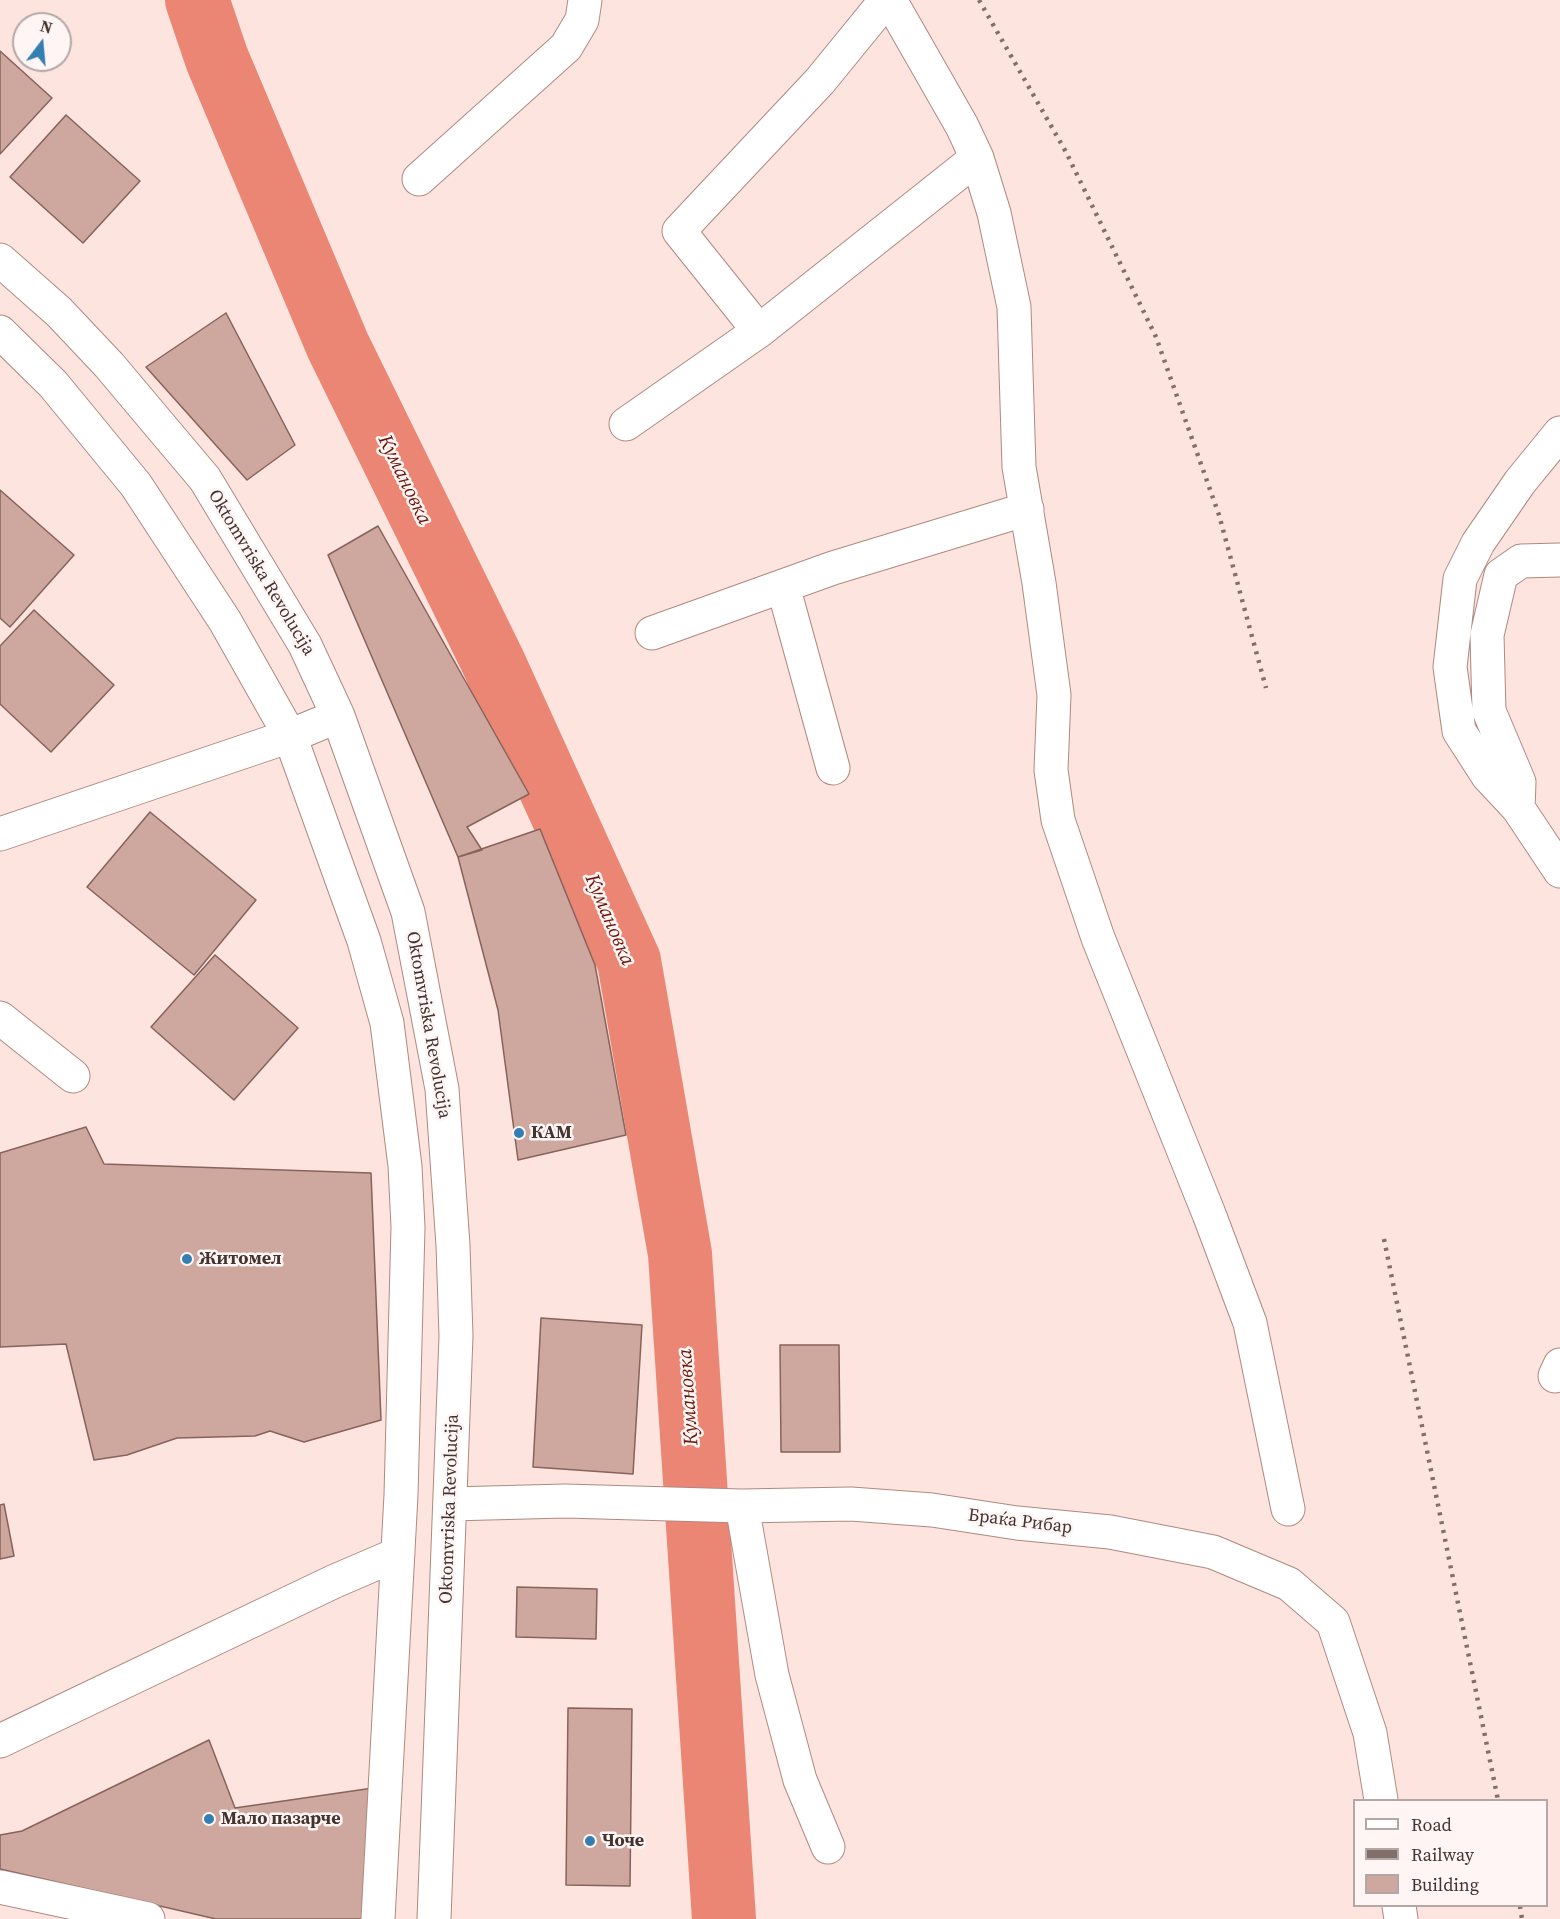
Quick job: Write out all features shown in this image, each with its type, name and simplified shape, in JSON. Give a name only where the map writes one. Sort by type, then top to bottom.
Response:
[{"type":"street","points":[[419,179],[566,47],[582,20],[585,0]]},
{"type":"street","points":[[759,331],[679,231],[820,81],[888,0],[962,126],[976,158],[994,213],[1014,307],[1018,467],[1040,583],[1054,695],[1051,770],[1058,820],[1098,938],[1209,1214],[1250,1323],[1288,1509]]},
{"type":"street","points":[[626,424],[759,331],[976,158]]},
{"type":"street","name":"Oktomvriska Revolucija","points":[[0,260],[59,312],[109,365],[205,479],[305,645],[338,716],[408,912],[442,1089],[453,1245],[456,1336],[435,1919]]},
{"type":"street","points":[[0,332],[53,384],[136,485],[225,621],[290,736],[364,941],[387,1023],[405,1166],[408,1227],[398,1554],[378,1919]]},
{"type":"street","points":[[1560,433],[1520,482],[1478,543],[1460,579],[1450,667],[1459,730],[1488,776],[1518,808],[1560,871]]},
{"type":"street","points":[[652,633],[833,568],[1027,509]]},
{"type":"street","points":[[1518,808],[1519,782],[1489,711],[1487,634],[1501,575],[1521,561],[1560,560]]},
{"type":"street","points":[[783,586],[832,768]]},
{"type":"street","points":[[0,834],[290,736],[338,716]]},
{"type":"street","points":[[0,1018],[73,1076]]},
{"type":"street","name":"Браќа Рибар","points":[[450,1504],[565,1501],[742,1506],[851,1504],[932,1510],[1017,1523],[1110,1532],[1213,1552],[1289,1584],[1333,1622],[1370,1733],[1381,1799]]},
{"type":"street","points":[[742,1506],[772,1675],[800,1780],[828,1847]]},
{"type":"street","points":[[0,1741],[334,1581],[398,1554]]},
{"type":"street","points":[[0,1887],[148,1919]]},
{"type":"building","points":[[0,51],[12,62],[12,72],[23,72],[52,98],[0,154]]},
{"type":"building","points":[[66,115],[140,181],[83,243],[10,177]]},
{"type":"building","points":[[226,313],[295,445],[247,480],[146,367]]},
{"type":"building","points":[[0,490],[74,555],[10,627],[0,618]]},
{"type":"building","points":[[378,526],[529,794],[467,827],[482,850],[458,857],[328,555]]},
{"type":"building","points":[[34,610],[114,685],[51,752],[0,704],[0,646]]},
{"type":"building","points":[[150,812],[256,900],[194,975],[87,887]]},
{"type":"building","points":[[540,829],[595,965],[626,1135],[518,1160],[498,1010],[458,857]]},
{"type":"building","points":[[215,955],[298,1028],[234,1100],[151,1027]]},
{"type":"building","name":"Житомел","points":[[86,1127],[104,1164],[371,1173],[381,1420],[304,1442],[270,1431],[255,1436],[177,1438],[127,1455],[94,1460],[66,1344],[0,1347],[0,1153]]},
{"type":"building","points":[[541,1318],[642,1325],[633,1474],[533,1467]]},
{"type":"building","points":[[780,1345],[839,1345],[840,1452],[781,1452]]},
{"type":"building","points":[[4,1504],[14,1556],[0,1559],[0,1505]]},
{"type":"building","points":[[517,1587],[597,1589],[596,1639],[516,1637]]},
{"type":"building","points":[[568,1708],[632,1709],[630,1886],[566,1885]]},
{"type":"building","name":"Мало пазарче","points":[[209,1740],[235,1808],[373,1788],[367,1919],[216,1919],[0,1869],[0,1835],[22,1831]]},
{"type":"waterway","name":"Кумановка","points":[[197,0],[217,59],[338,346],[493,662],[629,961],[680,1254],[724,1919]]},
{"type":"railway","points":[[979,0],[1066,152],[1156,337],[1219,515],[1266,688]]},
{"type":"railway","points":[[1384,1239],[1498,1799]]},
{"type":"railway","points":[[1520,1907],[1522,1919]]},
{"type":"place","name":"КАМ","points":[[519,1133]]},
{"type":"place","name":"Житомел","points":[[187,1259]]},
{"type":"place","name":"Мало пазарче","points":[[209,1819]]},
{"type":"place","name":"Чоче","points":[[590,1841]]}]
